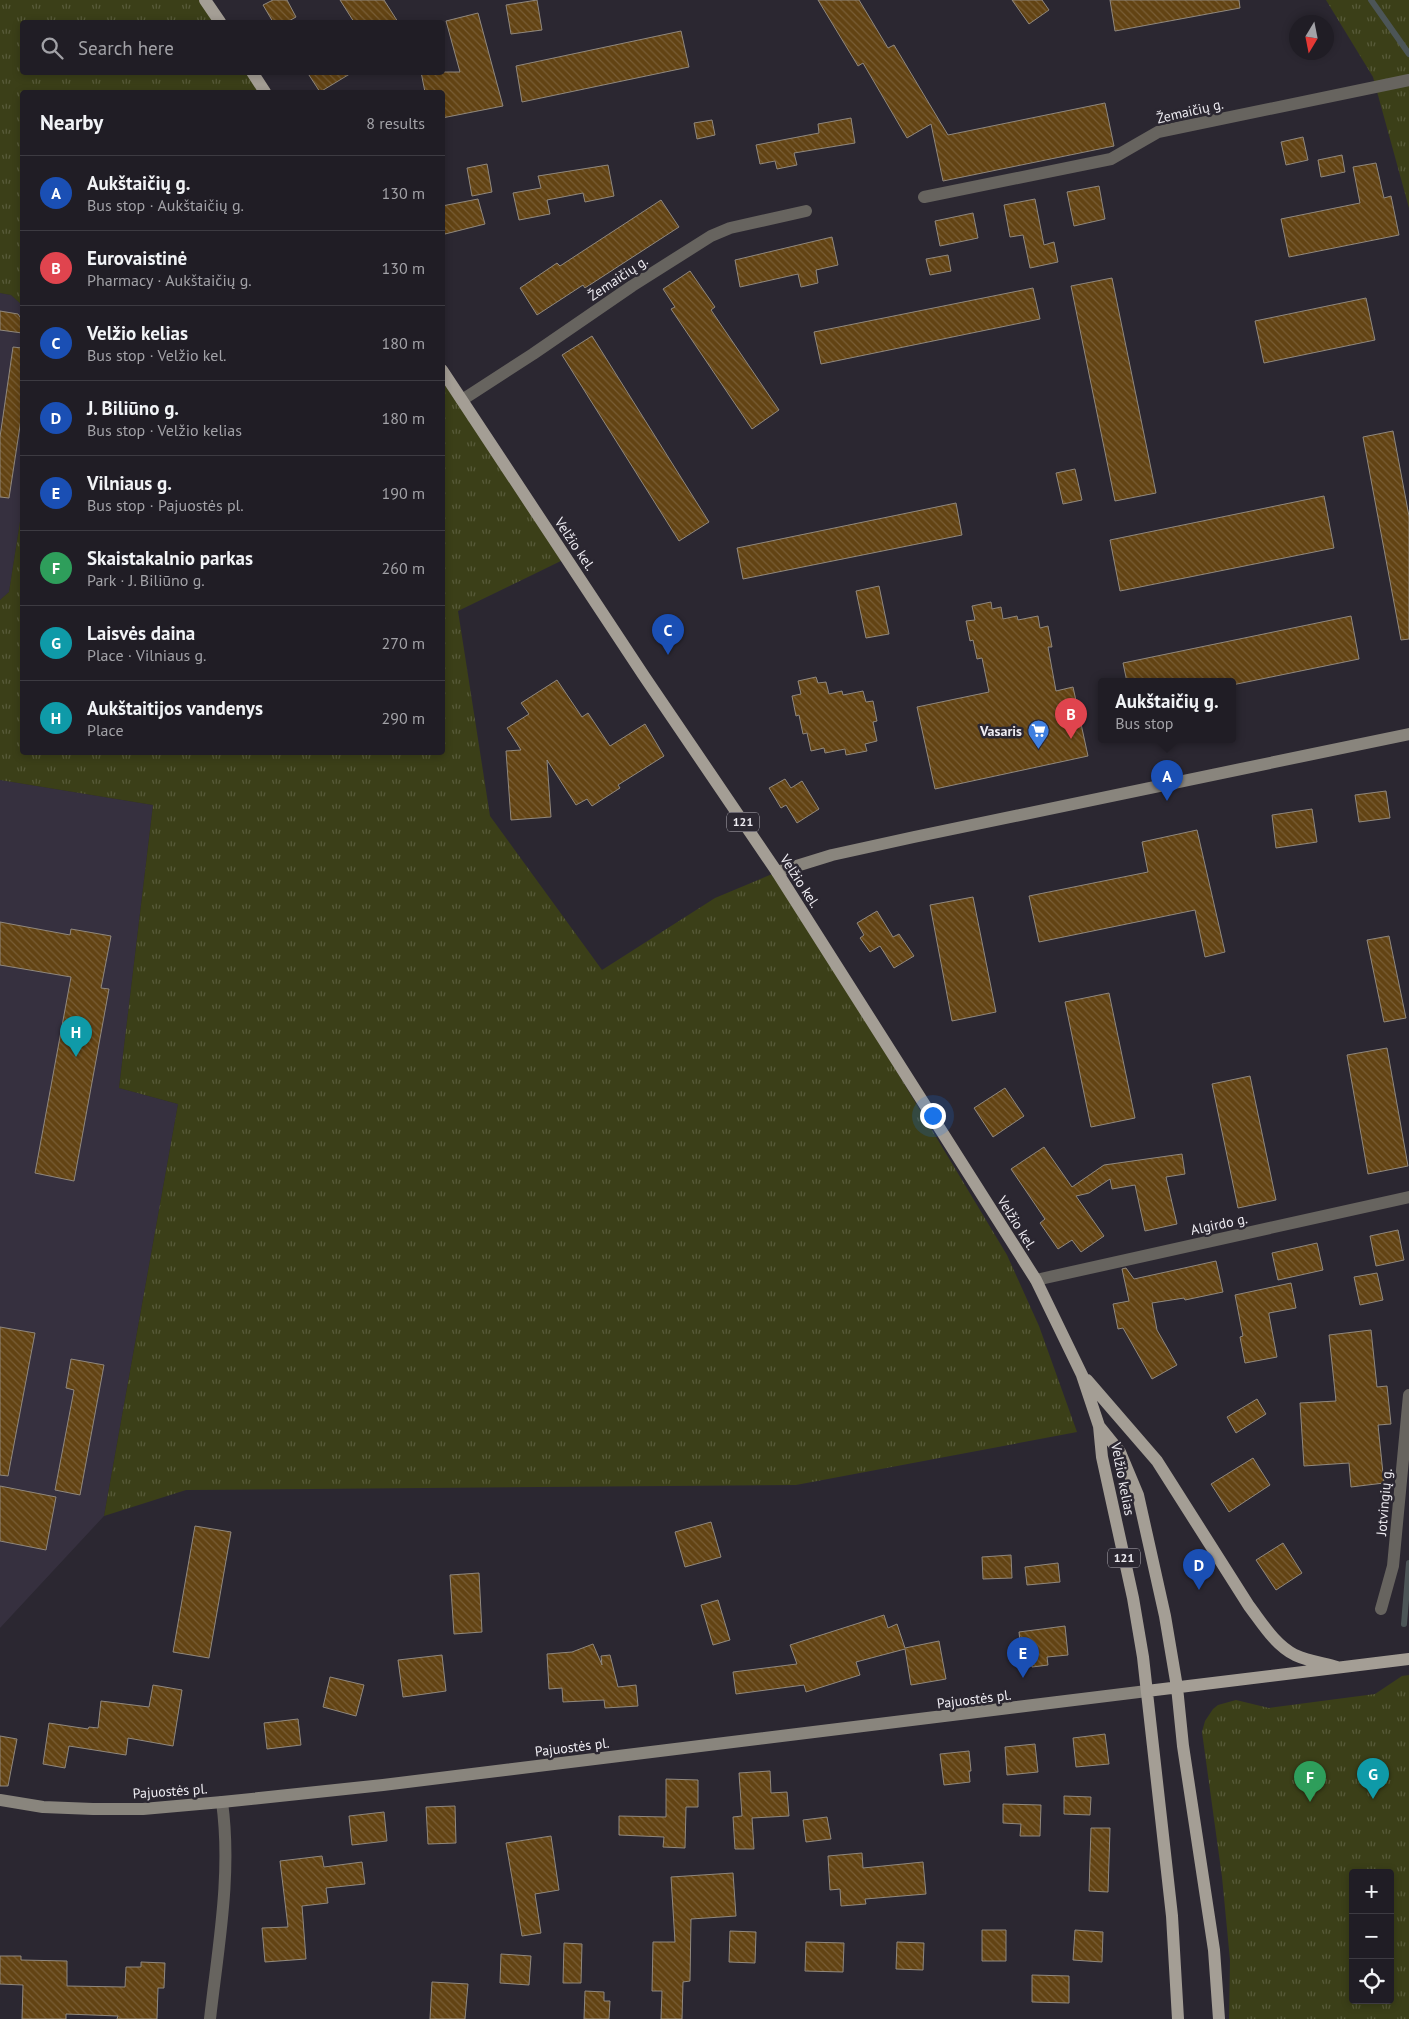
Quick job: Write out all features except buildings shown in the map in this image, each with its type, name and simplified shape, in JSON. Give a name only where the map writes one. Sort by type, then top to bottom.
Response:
[{"type":"main road","points":[[205,0],[219,20]]},
{"type":"main road","points":[[254,75],[263,90]]},
{"type":"main road","name":"Velžio kel.","points":[[445,374],[644,676],[777,872],[1036,1280],[1082,1375],[1099,1426]]},
{"type":"main road","points":[[777,872],[832,856],[914,837],[1409,734]]},
{"type":"main road","points":[[1082,1375],[1157,1462],[1265,1628],[1280,1644],[1294,1654],[1337,1667]]},
{"type":"main road","name":"Velžio kelias","points":[[1099,1426],[1120,1452],[1138,1496],[1164,1616],[1177,1687],[1183,1746],[1214,1950],[1219,2019]]},
{"type":"main road","name":"Velžio kelias","points":[[1099,1426],[1102,1457],[1133,1598],[1147,1692],[1172,1916],[1178,2019]]},
{"type":"main road","points":[[1147,1692],[1409,1659]]},
{"type":"main road","name":"Pajuostės pl.","points":[[0,1800],[43,1807],[93,1810],[222,1802],[383,1785],[1147,1692]]},
{"type":"street","name":"Žemaičių g.","points":[[924,197],[1111,159],[1158,132],[1409,80]]},
{"type":"street","name":"Žemaičių g.","points":[[462,400],[632,286],[711,236],[730,228],[806,211]]},
{"type":"street","name":"Algirdo g.","points":[[1036,1280],[1409,1197]]},
{"type":"street","name":"Jotvingių g.","points":[[1381,1610],[1393,1566],[1409,1395]]},
{"type":"street","points":[[210,2019],[225,1879],[226,1833],[222,1802]]},
{"type":"shaded area","points":[[0,293],[11,295],[20,303],[20,522],[9,592],[0,600]]},
{"type":"shaded area","points":[[0,780],[153,805],[119,1088],[178,1104],[104,1516],[0,1628]]},
{"type":"green space","points":[[0,0],[211,0],[224,20],[20,20],[20,75],[257,75],[268,90],[20,90],[20,303],[11,295],[0,293]]},
{"type":"green space","points":[[1326,0],[1409,0],[1409,208],[1373,77]]},
{"type":"green space","points":[[445,373],[567,558],[458,611],[490,816],[602,970],[715,898],[777,872],[1007,1255],[1039,1326],[1077,1432],[796,1485],[186,1490],[104,1516],[178,1104],[119,1088],[153,805],[0,780],[0,600],[9,592],[20,522],[20,755],[445,755]]},
{"type":"green space","points":[[1409,1675],[1409,2019],[1229,2019],[1230,1960],[1222,1877],[1202,1732],[1205,1721],[1218,1705],[1236,1700],[1269,1708],[1375,1694],[1402,1676]]},
{"type":"waterway","points":[[1371,0],[1409,54]]},
{"type":"waterway","points":[[1404,1624],[1409,1563]]},
{"type":"place","name":"Velžio kelias","points":[[668,655]]},
{"type":"place","name":"Eurovaistinė","points":[[1071,739]]},
{"type":"place","name":"Vasaris","points":[[1038,750]]},
{"type":"place","name":"Aukštaičių g.","points":[[1167,801]]},
{"type":"place","name":"Aukštaitijos vandenys","points":[[76,1057]]},
{"type":"place","name":"J. Biliūno g.","points":[[1199,1590]]},
{"type":"place","name":"Vilniaus g.","points":[[1023,1678]]},
{"type":"place","name":"Laisvės daina","points":[[1373,1799]]},
{"type":"place","name":"Skaistakalnio parkas","points":[[1310,1802]]}]
